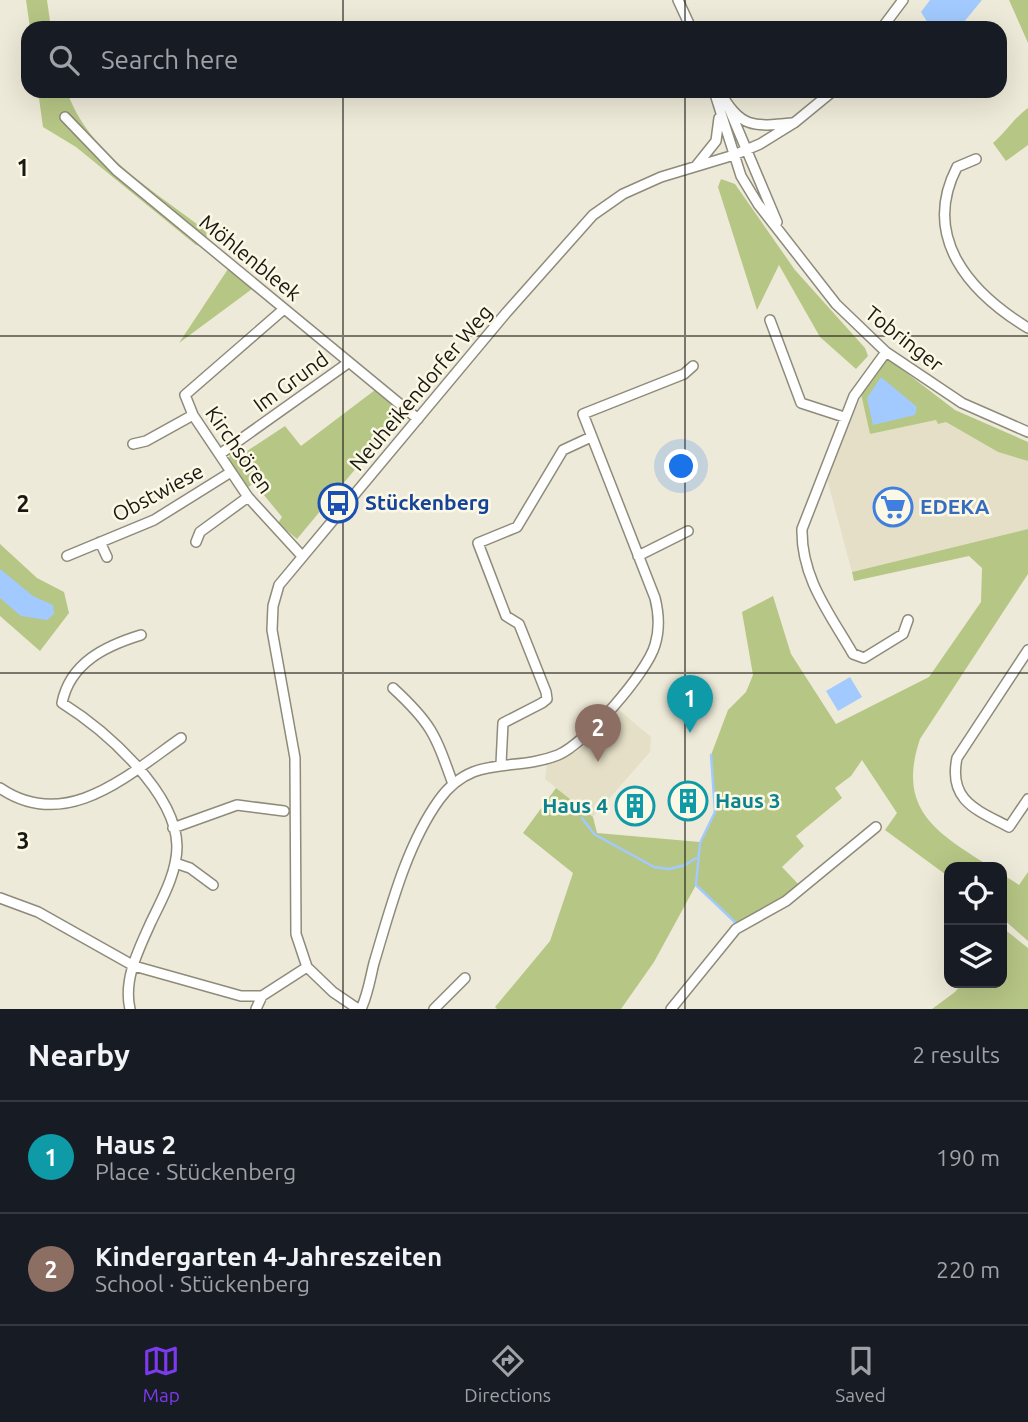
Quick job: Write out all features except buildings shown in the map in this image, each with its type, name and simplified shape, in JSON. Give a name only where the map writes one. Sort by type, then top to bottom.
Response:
[{"type":"street","points":[[678,0],[688,21]]},
{"type":"street","points":[[887,21],[903,0]]},
{"type":"street","points":[[719,98],[742,120],[753,125],[794,122]]},
{"type":"street","points":[[695,168],[718,136],[722,98]]},
{"type":"street","name":"Neuheikendorfer Weg","points":[[307,967],[296,934],[295,758],[272,630],[273,606],[279,585],[593,215],[623,194],[661,177],[748,149],[794,122],[824,98]]},
{"type":"street","name":"Tobringer","points":[[723,104],[748,149],[785,240]]},
{"type":"street","name":"Tobringer","points":[[723,104],[741,176],[785,240],[836,304],[886,352],[962,403],[1028,432]]},
{"type":"street","name":"Möhlenbleek","points":[[65,117],[99,155],[418,419]]},
{"type":"street","points":[[976,159],[957,167],[948,184],[944,214],[950,246],[976,287],[1028,328]]},
{"type":"street","name":"Kirchsören","points":[[284,309],[185,395],[193,415],[248,497],[302,556]]},
{"type":"street","points":[[770,320],[801,404],[845,417]]},
{"type":"street","points":[[886,352],[859,385],[802,529],[807,575],[853,654],[864,658],[903,634],[908,620]]},
{"type":"street","name":"Im Grund","points":[[220,454],[348,363]]},
{"type":"street","points":[[0,898],[38,912],[134,966],[241,996],[262,996],[307,967],[348,1006],[360,1009],[405,868],[438,801],[453,784],[481,768],[545,759],[578,744],[646,663],[657,637],[659,612],[583,414],[684,374],[693,366]]},
{"type":"street","points":[[133,444],[146,441],[193,415]]},
{"type":"street","points":[[501,764],[503,723],[542,704],[547,699],[547,692],[519,624],[506,615],[478,543],[517,527],[564,450],[591,437]]},
{"type":"street","name":"Obstwiese","points":[[67,556],[154,520],[231,472]]},
{"type":"street","points":[[196,542],[200,532],[248,497]]},
{"type":"street","points":[[638,556],[688,531]]},
{"type":"street","name":"Obstwiese","points":[[100,542],[107,557]]},
{"type":"street","points":[[130,1009],[127,996],[134,966],[175,863],[177,844],[160,799],[137,768],[107,735],[62,703],[65,690],[84,663],[107,646],[141,635]]},
{"type":"street","points":[[1028,650],[957,758],[953,774],[964,802],[1009,827],[1028,799]]},
{"type":"street","points":[[393,688],[420,713],[434,732],[453,784]]},
{"type":"street","points":[[0,788],[42,805],[77,803],[97,795],[181,738]]},
{"type":"street","points":[[173,828],[237,805],[284,811]]},
{"type":"street","points":[[671,1009],[737,929],[795,895],[876,827]]},
{"type":"street","points":[[175,863],[190,869],[213,885]]},
{"type":"street","points":[[434,1009],[464,978]]},
{"type":"street","points":[[257,1009],[262,996]]},
{"type":"shaded area","points":[[862,396],[870,434],[936,420],[946,422],[998,452],[1028,461],[1028,529],[852,572],[826,475],[839,440]]},
{"type":"shaded area","points":[[618,709],[651,737],[650,752],[593,817],[545,779],[547,765],[580,750]]},
{"type":"green space","points":[[26,0],[47,0],[50,21],[29,21]]},
{"type":"green space","points":[[1009,0],[1028,0],[1028,43]]},
{"type":"green space","points":[[39,98],[70,98],[90,134],[107,153],[206,231],[208,247],[196,245],[76,147],[43,127]]},
{"type":"green space","points":[[1028,108],[1028,145],[1006,161],[993,143]]},
{"type":"green space","points":[[721,179],[735,184],[795,270],[865,348],[868,356],[856,369],[820,337],[779,265],[757,310],[718,187]]},
{"type":"green space","points":[[228,269],[252,289],[179,343]]},
{"type":"green space","points":[[883,355],[955,410],[1028,442],[1028,461],[998,452],[946,422],[938,424],[936,420],[870,434],[859,385]]},
{"type":"green space","points":[[375,390],[402,413],[297,539],[278,523],[282,517],[254,483],[247,488],[229,460],[230,451],[238,446],[244,453],[285,426],[301,446]]},
{"type":"green space","points":[[1028,529],[1028,574],[920,739],[914,763],[913,784],[926,817],[954,843],[983,862],[944,862],[944,873],[885,830],[897,813],[862,760],[851,776],[835,788],[842,798],[796,836],[804,846],[782,867],[802,888],[737,925],[696,885],[654,962],[621,1009],[497,1009],[495,1007],[550,941],[573,873],[523,833],[556,788],[593,817],[597,833],[700,842],[715,811],[711,755],[728,710],[746,692],[753,675],[742,612],[773,596],[791,654],[836,724],[929,677],[981,602],[982,568],[969,556],[854,581],[852,572]]},
{"type":"green space","points":[[0,544],[37,578],[64,592],[69,613],[40,651],[0,616]]},
{"type":"green space","points":[[1028,872],[1028,941],[1007,922],[1007,877],[1019,885]]},
{"type":"green space","points":[[1007,931],[1028,948],[1028,1009],[932,1009],[958,988],[1007,988]]},
{"type":"water","points":[[930,0],[982,0],[965,21],[927,21],[921,12]]},
{"type":"water","points":[[881,377],[917,407],[915,415],[873,425],[867,398]]},
{"type":"water","points":[[0,569],[33,596],[53,605],[54,614],[47,620],[21,616],[0,598]]},
{"type":"water","points":[[850,677],[862,697],[838,711],[826,691]]},
{"type":"waterway","points":[[711,755],[715,812],[700,843],[696,885],[738,925]]},
{"type":"waterway","points":[[582,818],[594,834],[654,867],[669,869],[685,865],[696,858]]},
{"type":"place","name":"Stückenberg","points":[[338,503]]},
{"type":"place","name":"EDEKA","points":[[893,507]]},
{"type":"place","name":"Haus 2","points":[[690,733]]},
{"type":"place","name":"Kindergarten 4-Jahreszeiten","points":[[598,762]]},
{"type":"place","name":"Haus 3","points":[[688,801]]},
{"type":"place","name":"Haus 4","points":[[635,806]]}]
